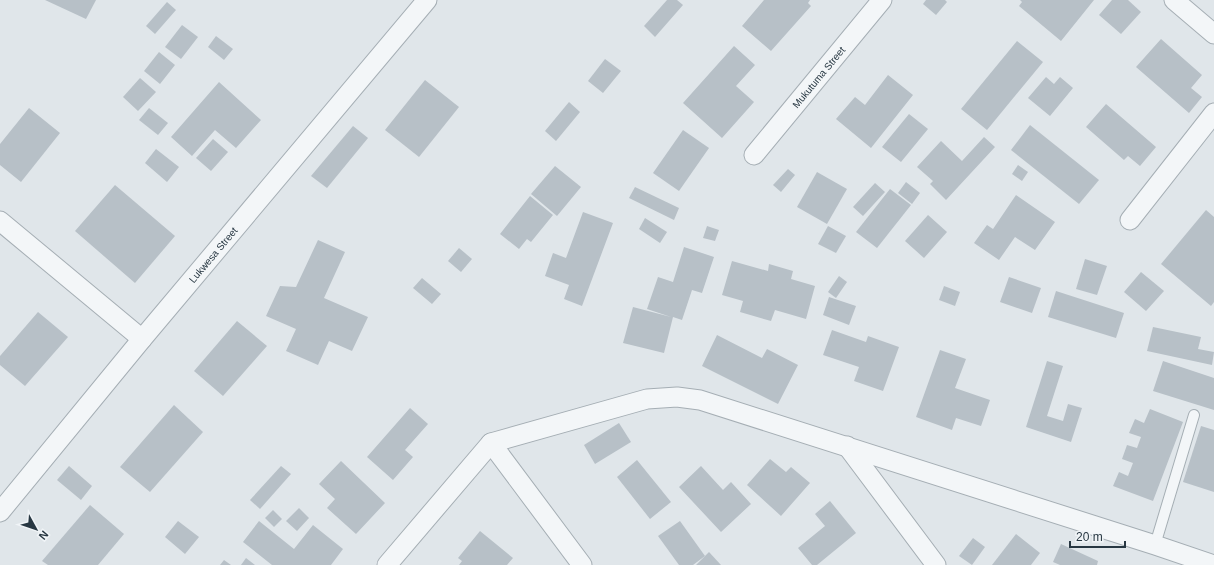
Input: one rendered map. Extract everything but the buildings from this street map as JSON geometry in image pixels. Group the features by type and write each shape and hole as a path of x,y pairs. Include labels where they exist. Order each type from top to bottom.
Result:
{"street":[{"name":"Lukwesa Street","path":"0,512 142,339 427,0"},
{"name":"Mukutuma Street","path":"754,155 882,0"},
{"path":"1174,0 1214,34"},
{"path":"1130,220 1214,113"},
{"path":"0,221 142,339"},
{"path":"387,565 491,443 647,399 677,398 700,400 1214,565"},
{"path":"491,443 582,565"},
{"path":"847,446 936,565"}],"lane":[{"path":"1155,545 1194,415"}]}
